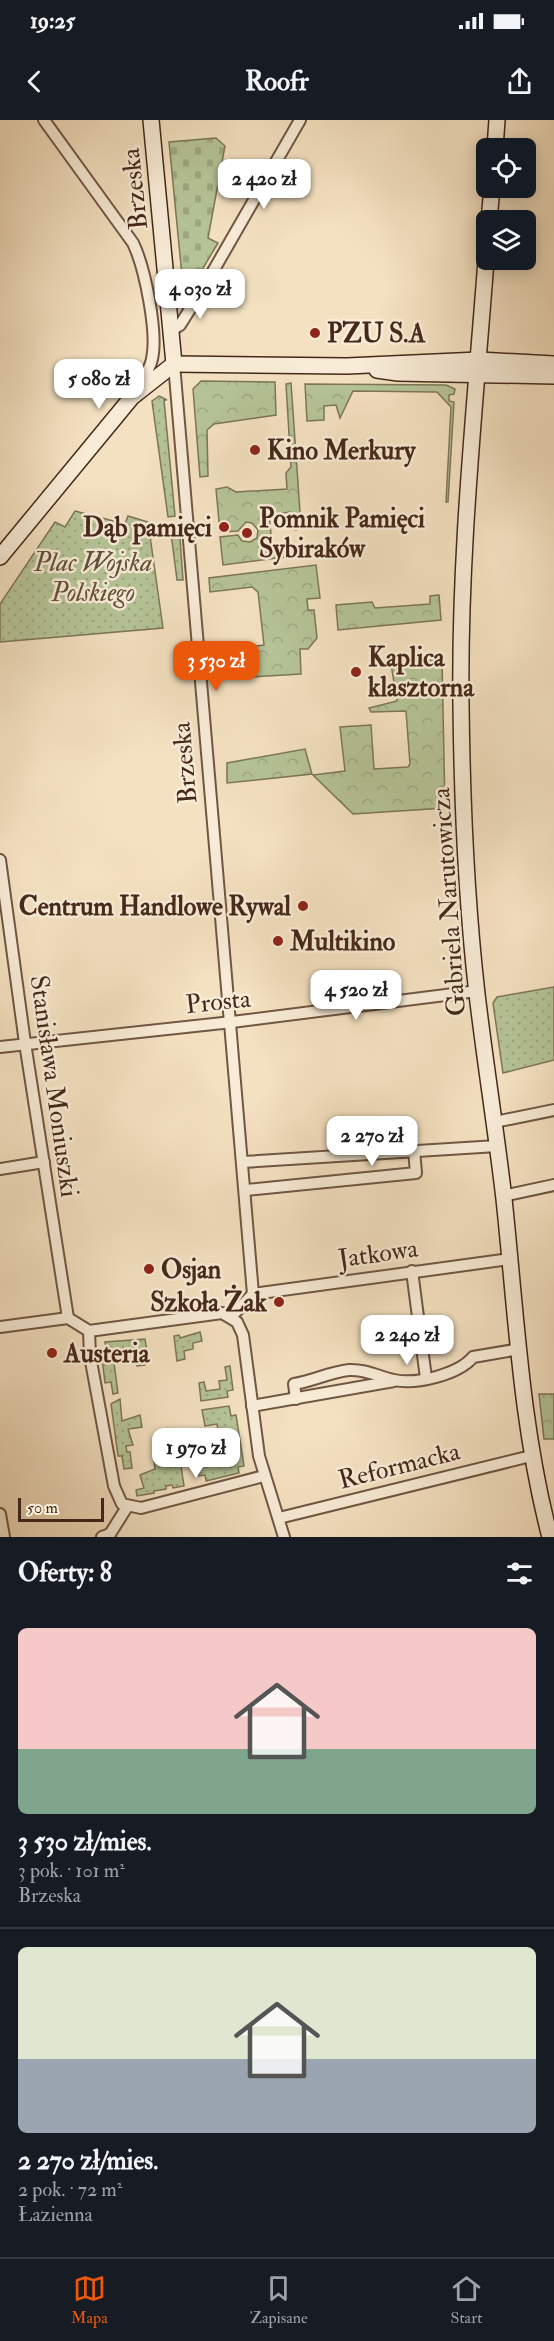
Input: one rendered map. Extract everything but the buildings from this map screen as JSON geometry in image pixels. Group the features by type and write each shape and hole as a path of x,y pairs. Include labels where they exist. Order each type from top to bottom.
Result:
{"street":[{"path":"0,557 132,397 152,362 153,347 146,284 133,243 44,120"},
{"name":"Brzeska","path":"151,120 169,291 253,1294"},
{"path":"172,330 180,325 204,287 300,120"},
{"path":"496,138 497,120"},
{"name":"Gabriela Narutowicza","path":"485,270 465,521 460,706 469,892 477,991 495,1122 531,1456 550,1537"},
{"path":"169,291 177,294 196,292 204,287"},
{"path":"132,397 174,364 478,367 554,364"},
{"path":"478,367 554,376"},
{"name":"Stanisława Moniuszki","path":"0,860 25,1043 68,1318"},
{"name":"Prosta","path":"0,1047 232,1022 477,991"},
{"path":"495,1122 554,1110"},
{"path":"243,1162 497,1146"},
{"path":"246,1190 416,1173 414,1150"},
{"path":"0,1169 44,1162"},
{"path":"503,1196 554,1185"},
{"name":"Jatkowa","path":"253,1294 510,1259"},
{"path":"412,1271 426,1378"},
{"path":"231,1317 253,1294"},
{"path":"0,1327 68,1318 88,1331 217,1314 231,1317 243,1335 264,1476 272,1494 284,1537"},
{"path":"88,1331 90,1356 117,1498 128,1507 141,1508 264,1476"},
{"path":"252,1406 395,1380 426,1378 466,1365 473,1357 520,1349"},
{"path":"296,1399 294,1384 315,1381 349,1370 362,1370 395,1380"},
{"path":"315,1381 317,1395"},
{"name":"Reformacka","path":"279,1518 531,1456"},
{"path":"110,1533 128,1507"},
{"path":"0,1514 4,1537"}],"green space":[{"path":"216,138 225,146 208,238 218,243 196,280 190,282 182,276 169,142"},
{"path":"201,381 275,382 276,415 214,424 207,430 208,476 200,477 193,389"},
{"path":"291,383 301,526 296,530 292,528 290,512 269,515 273,553 307,549 307,554 223,565 220,537 238,535 242,541 250,542 257,538 258,530 252,523 246,522 238,531 220,532 216,489 227,487 236,492 287,489 286,473 291,467 286,384"},
{"path":"305,384 446,385 455,389 454,394 449,395 449,401 454,402 448,502 446,502 451,407 437,392 353,391 340,418 336,405 324,406 324,420 307,421"},
{"path":"159,396 167,400 164,400 175,516 168,517 152,401"},
{"name":"Plac Wojska Polskiego","path":"75,511 125,524 128,516 148,522 163,628 0,642 0,604 55,522 65,527"},
{"path":"170,525 179,525 183,580 177,580"},
{"path":"316,565 320,598 307,599 308,610 314,610 317,638 308,649 300,649 301,674 251,677 249,647 264,645 258,592 252,587 210,592 209,578"},
{"path":"439,595 441,620 338,630 336,605 372,602 375,608 430,604 430,596"},
{"path":"442,659 445,808 353,814 313,775 345,771 340,727 371,725 374,769 408,767 410,764 406,711 371,712 369,708 397,701 391,664"},
{"path":"305,749 312,774 227,783 227,763"},
{"path":"554,987 554,1060 503,1073 493,1003 497,997"},
{"path":"200,1332 202,1341 193,1343 193,1349 184,1351 185,1359 177,1361 174,1336 179,1335 180,1338"},
{"path":"145,1339 148,1358 145,1359 145,1365 137,1366 134,1347 107,1354 108,1364 114,1363 118,1393 113,1394 111,1382 105,1383 101,1349 106,1348 105,1342"},
{"path":"230,1366 233,1390 227,1391 228,1397 201,1401 199,1383 204,1382 206,1391 220,1389 219,1381 227,1380 225,1367"},
{"path":"539,1394 554,1394 554,1439 544,1439"},
{"path":"120,1399 122,1421 140,1415 142,1427 128,1429 133,1445 126,1446 127,1452 130,1452 132,1468 124,1469 122,1456 118,1456 111,1404"},
{"path":"229,1406 231,1416 236,1415 244,1466 238,1467 239,1473 206,1481 205,1475 199,1476 197,1464 226,1462 222,1436 219,1436 217,1424 205,1426 202,1410"},
{"path":"174,1457 175,1467 181,1466 184,1486 173,1488 172,1485 166,1486 166,1489 137,1496 136,1490 144,1488 140,1475 155,1469 154,1460 162,1459 163,1462"}],"place":[{"name":"PZU S.A","path":"315,333"},
{"name":"Kino Merkury","path":"255,450"},
{"name":"Dąb pamięci","path":"224,527"},
{"name":"Pomnik Pamięci Sybiraków","path":"247,533"},
{"name":"Kaplica klasztorna","path":"356,672"},
{"name":"Centrum Handlowe Rywal","path":"303,906"},
{"name":"Multikino","path":"278,941"},
{"name":"Osjan","path":"149,1269"},
{"name":"Szkoła Żak","path":"279,1302"},
{"name":"Austeria","path":"52,1353"}]}
